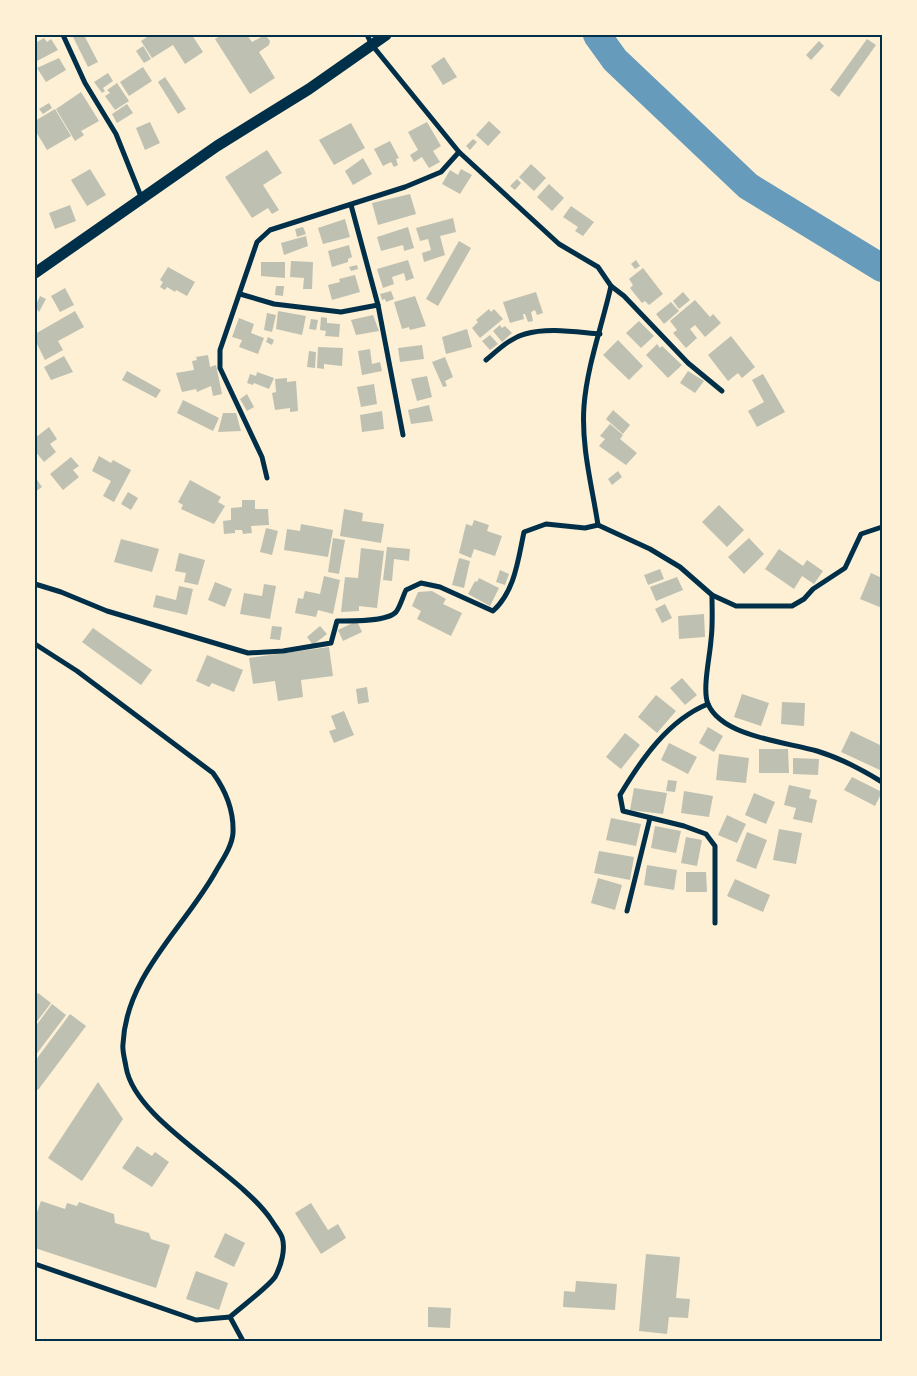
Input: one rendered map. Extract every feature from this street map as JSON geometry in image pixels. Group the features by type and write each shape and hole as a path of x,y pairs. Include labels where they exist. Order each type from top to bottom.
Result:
{"highway":[{"path":"35,273 217,146 310,89 370,40 386,35"}],"street":[{"path":"63,35 85,83 116,134 142,200"},
{"path":"370,40 459,152 559,244 598,267 611,286 624,296 688,364 722,391"},
{"path":"267,478 262,457 220,368 222,341 257,242 270,230 405,187 440,172 459,152"},
{"path":"351,205 378,305 403,435"},
{"path":"598,525 586,450 584,408 588,376 611,286"},
{"path":"240,294 274,304 341,312 378,305"},
{"path":"486,360 506,343 525,334 558,330 600,334"},
{"path":"35,584 61,592 107,611 248,654 283,651 331,643 337,621 357,621 390,616 396,612 406,590 421,584 440,587 492,611 504,601 513,580 524,532 546,524 585,528 598,525 650,549 672,562 712,595 736,606 792,606 845,568 861,534 882,527"},
{"path":"712,595 712,640 707,673 708,704 721,722 752,735 817,751 851,764 882,782"},
{"path":"35,644 85,677 213,773 224,789 231,806 233,834 227,852 205,891 158,953 128,1011 123,1044 127,1071 139,1095 170,1129 261,1205 282,1237 283,1258 274,1278 230,1317 196,1320 35,1264"},
{"path":"708,704 671,729 652,749 620,795 623,811 684,826 706,834 716,846 715,923"},
{"path":"627,911 650,818"},
{"path":"230,1317 243,1341"}],"building":[{"path":"72,35 84,35 98,62 88,67"},
{"path":"150,35 192,35 203,52 185,64 173,45 152,58 141,41"},
{"path":"222,35 247,35 252,42 263,36 267,37 270,41 269,45 259,52 275,78 250,94 215,39"},
{"path":"44,38 47,42 51,39 58,50 35,62 35,43"},
{"path":"867,39 876,45 839,97 830,90"},
{"path":"819,41 824,46 811,60 806,55"},
{"path":"143,46 151,59 144,63 136,51"},
{"path":"444,57 457,77 443,85 431,66"},
{"path":"59,58 66,70 46,82 37,68"},
{"path":"143,67 152,81 129,96 120,82"},
{"path":"108,73 113,81 103,88 105,91 102,93 94,82"},
{"path":"165,77 186,109 178,114 158,82"},
{"path":"117,83 129,101 115,110 105,96 110,93 107,90"},
{"path":"81,92 99,121 81,131 84,135 75,141 56,109"},
{"path":"49,103 52,108 43,114 39,109"},
{"path":"127,104 133,113 117,123 112,114"},
{"path":"55,109 71,136 47,150 35,130 35,121"},
{"path":"489,121 501,132 488,146 476,135"},
{"path":"150,122 160,143 145,150 136,128"},
{"path":"427,122 441,146 433,151 440,162 429,168 422,157 414,162 410,155 418,150 408,132"},
{"path":"351,123 365,148 334,165 319,140"},
{"path":"473,139 477,142 470,150 466,146"},
{"path":"390,141 399,158 396,159 398,165 394,167 391,162 383,166 374,149"},
{"path":"267,150 282,173 263,185 279,210 272,214 268,208 252,218 225,177"},
{"path":"363,158 372,174 353,185 345,171"},
{"path":"531,164 546,178 534,191 519,177"},
{"path":"90,169 106,195 87,206 71,180"},
{"path":"461,169 472,175 460,194 442,184 450,170 458,175"},
{"path":"517,179 521,183 515,190 510,186"},
{"path":"549,184 564,198 552,211 537,197"},
{"path":"410,194 416,214 378,225 372,203"},
{"path":"70,205 76,221 55,229 49,213"},
{"path":"571,206 594,222 583,236 575,231 578,227 563,217"},
{"path":"453,218 456,232 440,236 445,255 424,262 422,253 431,250 428,239 420,241 416,228"},
{"path":"345,219 350,237 323,244 318,228"},
{"path":"303,227 306,234 297,237 295,229"},
{"path":"408,227 414,248 404,251 403,245 381,251 377,237"},
{"path":"306,236 308,246 284,255 281,243"},
{"path":"459,241 471,248 438,306 426,299"},
{"path":"349,245 352,257 348,259 348,262 332,267 328,251"},
{"path":"408,260 414,278 406,281 404,273 392,277 394,284 383,288 377,269"},
{"path":"636,260 640,266 635,269 631,264"},
{"path":"291,261 313,262 312,289 303,289 304,278 290,277"},
{"path":"261,262 285,262 285,278 261,276"},
{"path":"357,265 358,269 351,271 349,267"},
{"path":"168,267 195,282 187,296 167,287 165,290 160,287 163,282 160,280"},
{"path":"643,268 663,294 649,305 645,301 642,303 630,288 633,285 629,279"},
{"path":"355,275 360,292 332,300 328,285 340,282 339,279"},
{"path":"276,286 284,286 283,296 275,295"},
{"path":"65,288 74,305 60,312 51,296"},
{"path":"391,291 394,299 386,302 385,299 382,300 380,294"},
{"path":"536,292 543,313 537,315 535,310 531,312 533,321 528,322 525,314 523,314 524,319 510,323 503,302"},
{"path":"683,292 690,300 679,309 673,301"},
{"path":"40,296 46,299 39,312 35,307"},
{"path":"415,296 426,326 410,330 409,327 402,329 394,302"},
{"path":"695,300 710,317 713,314 721,323 705,337 695,325 690,329 697,338 686,348 673,333 677,330 670,321"},
{"path":"671,302 679,311 664,324 656,314"},
{"path":"489,309 491,312 494,309 503,319 480,338 472,328 478,322 476,320"},
{"path":"75,311 84,327 58,341 63,350 45,360 35,340 35,334"},
{"path":"278,311 306,316 302,335 276,329"},
{"path":"267,313 276,315 272,332 264,330"},
{"path":"373,315 379,331 356,335 351,320"},
{"path":"321,317 327,318 327,323 340,324 339,337 325,336 326,331 320,330"},
{"path":"239,318 254,324 251,333 264,338 258,354 239,347 242,340 232,337"},
{"path":"311,319 318,320 316,330 309,329"},
{"path":"639,321 654,336 641,348 626,333"},
{"path":"500,325 502,328 505,326 512,333 502,342 493,331"},
{"path":"467,329 472,347 446,354 442,337"},
{"path":"490,335 498,344 490,350 482,341"},
{"path":"731,336 755,367 742,378 738,373 728,381 708,355"},
{"path":"268,337 274,340 272,345 266,342"},
{"path":"618,340 643,366 629,380 603,355"},
{"path":"657,344 660,348 662,346 682,365 668,378 646,355"},
{"path":"422,345 424,359 400,362 398,348"},
{"path":"318,347 343,348 342,366 324,364 324,369 317,368"},
{"path":"370,349 372,364 380,362 382,371 362,375 358,351"},
{"path":"309,351 316,352 315,368 307,367"},
{"path":"208,355 210,367 216,365 222,394 213,396 211,386 197,392 196,389 182,392 176,373 194,370 192,361 197,360 196,357"},
{"path":"64,356 73,372 51,380 44,367"},
{"path":"445,357 453,377 445,381 447,386 443,387 432,362"},
{"path":"127,371 161,390 156,398 122,380"},
{"path":"688,371 704,381 695,393 680,383"},
{"path":"257,372 274,378 269,389 254,383 253,385 247,383 250,374 256,376"},
{"path":"763,374 785,412 757,427 748,411 764,402 752,380"},
{"path":"427,376 432,397 417,401 411,379"},
{"path":"287,378 287,382 296,381 298,411 290,412 290,408 275,410 272,393 276,392 275,379"},
{"path":"374,384 377,404 361,407 357,387"},
{"path":"247,394 254,407 247,411 240,399"},
{"path":"183,400 219,418 213,431 177,413"},
{"path":"429,405 433,421 411,424 408,410"},
{"path":"613,410 630,425 623,434 606,419"},
{"path":"382,411 384,429 362,432 360,415"},
{"path":"223,413 236,413 241,431 218,432"},
{"path":"610,424 623,435 620,439 637,453 626,465 599,446 605,439 600,436"},
{"path":"49,427 57,439 50,444 56,452 44,462 35,451 35,438"},
{"path":"99,456 111,463 113,460 131,470 114,502 103,496 111,481 92,471"},
{"path":"71,457 79,466 73,470 79,477 63,490 50,474"},
{"path":"618,471 622,477 612,485 608,479"},
{"path":"35,477 42,487 35,492"},
{"path":"190,480 221,497 218,502 225,506 214,524 181,509 183,505 178,502"},
{"path":"128,492 138,498 131,510 121,504"},
{"path":"242,500 255,500 255,509 268,509 269,525 251,526 252,533 243,534 242,530 235,530 235,533 224,534 223,521 231,520 231,508 242,507"},
{"path":"719,505 744,530 727,547 702,522"},
{"path":"344,509 363,513 362,521 384,524 381,543 340,536"},
{"path":"474,520 489,525 487,531 502,536 495,556 474,549 471,558 459,553 466,524 472,526"},
{"path":"301,524 333,530 328,557 284,550 287,529 300,531"},
{"path":"266,528 278,531 272,555 260,552"},
{"path":"333,538 345,540 339,574 328,572"},
{"path":"749,538 764,554 744,574 728,557"},
{"path":"121,539 159,549 152,572 114,562"},
{"path":"387,547 410,549 409,561 394,559 392,581 383,580"},
{"path":"361,548 384,551 377,608 359,606 359,611 341,612 345,577 358,578"},
{"path":"779,549 803,566 807,560 823,571 814,584 802,576 794,589 765,569"},
{"path":"179,553 205,560 198,585 184,582 186,573 175,571"},
{"path":"459,558 470,561 464,588 452,585"},
{"path":"660,569 664,579 648,585 644,575"},
{"path":"500,570 509,574 505,585 496,582"},
{"path":"871,573 882,578 882,608 860,599"},
{"path":"324,576 340,580 333,614 318,610 316,617 295,613 298,598 303,599 305,591 320,594"},
{"path":"677,577 683,590 656,601 650,587"},
{"path":"479,578 499,588 490,606 468,594 475,581 477,582"},
{"path":"215,582 232,589 225,607 208,600"},
{"path":"264,584 276,586 270,619 240,614 244,593 262,596"},
{"path":"179,586 193,589 187,615 153,607 156,595 176,600"},
{"path":"432,591 446,599 443,604 462,613 451,636 417,619 421,611 412,606 418,592"},
{"path":"665,604 672,618 662,623 655,609"},
{"path":"704,614 705,637 679,639 678,616"},
{"path":"357,621 362,632 343,641 338,630"},
{"path":"272,626 282,627 280,640 270,639"},
{"path":"320,626 327,634 313,645 307,637"},
{"path":"93,628 152,670 141,685 82,642"},
{"path":"329,647 333,676 301,680 303,697 278,701 275,681 253,684 249,658"},
{"path":"207,655 243,670 234,692 212,683 209,687 196,681"},
{"path":"682,678 697,695 685,705 670,688"},
{"path":"367,687 369,702 358,704 356,689"},
{"path":"742,694 769,703 761,726 734,717"},
{"path":"656,695 676,711 657,733 638,717"},
{"path":"782,702 805,703 804,726 781,724"},
{"path":"344,711 354,735 334,743 329,731 336,729 331,716"},
{"path":"708,727 723,736 714,752 699,743"},
{"path":"851,731 882,746 882,771 841,752"},
{"path":"625,733 640,745 621,769 606,757"},
{"path":"669,743 697,757 688,774 661,760"},
{"path":"759,749 788,749 789,773 759,773"},
{"path":"719,754 749,758 746,783 716,780"},
{"path":"793,758 819,759 818,775 793,774"},
{"path":"852,777 882,792 875,806 844,790"},
{"path":"668,780 677,781 675,792 666,791"},
{"path":"789,785 811,790 809,798 817,800 812,823 793,819 796,808 784,805"},
{"path":"634,788 667,793 663,814 630,810"},
{"path":"684,791 713,796 709,817 681,813"},
{"path":"754,793 775,802 766,824 745,815"},
{"path":"727,815 746,824 737,843 718,835"},
{"path":"611,818 641,824 636,846 606,840"},
{"path":"655,826 681,831 676,853 651,848"},
{"path":"779,829 802,833 796,864 773,860"},
{"path":"747,832 767,840 756,869 736,861"},
{"path":"686,837 702,840 697,866 681,863"},
{"path":"599,851 634,857 630,880 594,873"},
{"path":"647,865 677,870 674,890 644,885"},
{"path":"686,872 706,872 707,892 686,892"},
{"path":"598,878 622,885 615,910 591,903"},
{"path":"735,879 770,895 763,912 727,896"},
{"path":"38,993 51,1003 35,1024 35,997"},
{"path":"52,1004 66,1015 35,1056 35,1027"},
{"path":"70,1014 86,1026 38,1090 35,1088 35,1061"},
{"path":"98,1082 123,1119 82,1181 48,1158"},
{"path":"137,1146 152,1156 155,1152 169,1162 152,1187 122,1168"},
{"path":"41,1201 65,1209 67,1203 77,1206 79,1202 114,1214 115,1223 149,1233 151,1239 170,1245 156,1288 35,1248 35,1218"},
{"path":"311,1203 328,1230 338,1224 346,1238 321,1254 295,1213"},
{"path":"225,1233 245,1243 234,1267 214,1257"},
{"path":"646,1254 680,1257 676,1298 690,1299 688,1318 669,1317 667,1334 639,1331"},
{"path":"196,1271 228,1283 219,1310 186,1299"},
{"path":"576,1281 617,1284 615,1310 563,1307 564,1291 575,1292"},
{"path":"428,1307 451,1308 450,1328 428,1327"}],"waterway":[{"path":"597,35 615,60 748,186 882,268"}]}
